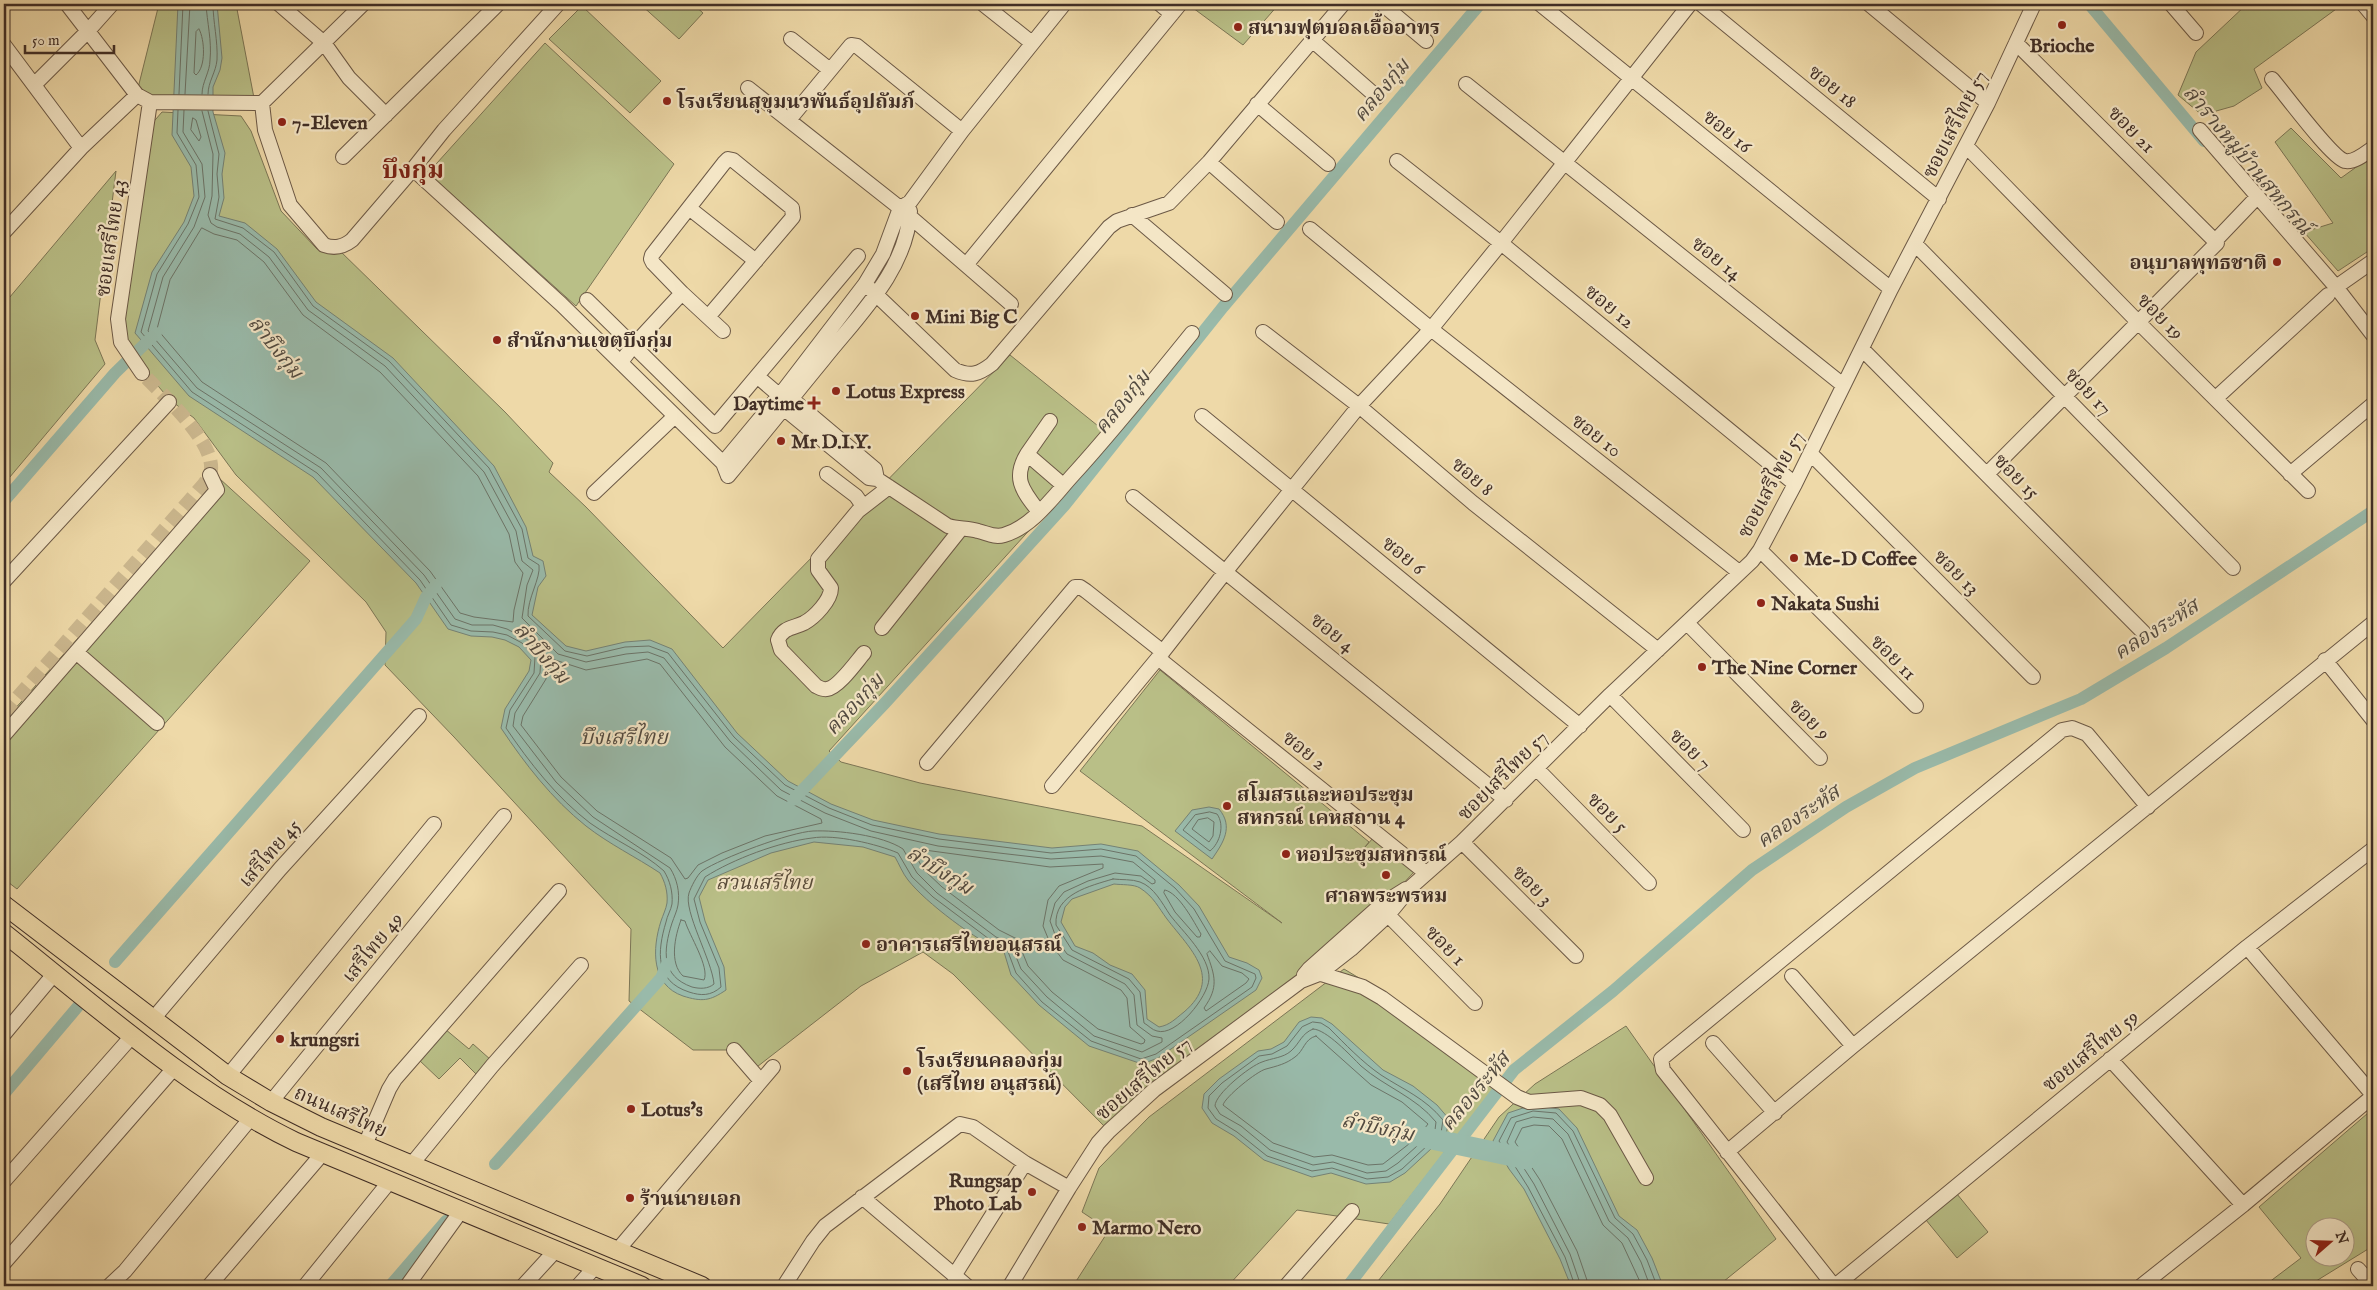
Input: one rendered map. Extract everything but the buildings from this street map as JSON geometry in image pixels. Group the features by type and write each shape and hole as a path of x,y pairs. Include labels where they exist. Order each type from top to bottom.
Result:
{"main road":[{"name":"ถนนเสรีไทย","path":"4,905 228,1076 271,1102 364,1145 616,1252 702,1286"},
{"path":"4,934 175,1067 250,1119 323,1153 642,1286"}],"street":[{"path":"67,4 137,95 150,102 262,103 363,4"},
{"path":"34,85 112,4"},
{"path":"279,4 324,43 349,78 386,115"},
{"path":"343,157 498,4"},
{"path":"262,103 266,130 290,205 324,244 330,247 344,246 352,240 444,130 558,4"},
{"path":"983,4 1032,43"},
{"path":"816,358 884,254 906,209 962,131 1064,4"},
{"path":"966,265 1176,9 1160,4"},
{"path":"865,284 955,370 966,375 980,373 992,364 1109,227 1117,221 1169,202 1209,162 1343,4"},
{"path":"1382,4 1426,41"},
{"name":"ซอย 16","path":"1540,4 1891,289"},
{"path":"1052,786 1161,655 1226,570 1359,406 1431,329 1690,4"},
{"name":"ซอย 18","path":"1702,4 1938,199"},
{"path":"1869,4 1988,103"},
{"name":"ซอยเสรีไทย 57","path":"1314,971 1345,955 1388,914 1426,872 1462,842 1506,800 1610,695 1687,623 1760,550 1795,484 1891,289 1988,103 2034,4"},
{"path":"2171,4 2196,33"},
{"path":"2363,4 2373,16"},
{"path":"791,39 830,70"},
{"path":"1312,40 1377,96"},
{"name":"ซอย 21","path":"2016,43 2216,242"},
{"path":"4,45 81,148"},
{"path":"788,120 851,45 857,46 962,131"},
{"path":"2272,79 2316,134 2339,158 2347,162 2356,159 2373,148"},
{"name":"ซอย 14","path":"1466,84 1843,385"},
{"path":"748,88 906,209 1011,304"},
{"path":"4,232 81,148 137,95"},
{"name":"ซอยเสรีไทย 43","path":"142,373 121,342 118,319 150,102"},
{"path":"1257,104 1328,164"},
{"path":"2200,130 2254,200 2332,291 2373,335"},
{"name":"ซอย 19","path":"1966,146 2138,322 2308,491"},
{"path":"708,317 793,217 794,212 792,208 737,162 728,160 724,162 651,259 682,293 723,331"},
{"name":"ซอย 12","path":"1397,161 1501,243 1795,484"},
{"path":"1209,162 1277,222"},
{"path":"413,169 621,362 726,469 816,358 876,295 895,262 906,209"},
{"path":"1987,474 2216,242 2254,200"},
{"path":"689,208 756,261"},
{"path":"1132,215 1225,294"},
{"name":"ซอย 10","path":"1310,229 1431,329 1739,572"},
{"name":"ซอย 17","path":"1915,244 2233,568"},
{"path":"587,300 712,426 718,425 858,256"},
{"path":"2216,398 2332,291 2373,261"},
{"path":"621,362 633,346 682,293"},
{"name":"ซอย 8","path":"1262,332 1359,406 1472,503 1658,650"},
{"path":"758,377 834,443 868,478 877,480 890,487 948,526 960,530 976,530 993,536 1003,536 1039,512 1116,427 1192,333"},
{"name":"ซอย 15","path":"1862,349 2144,633"},
{"path":"4,581 169,402"},
{"path":"2290,474 2373,404"},
{"path":"594,493 676,416"},
{"name":"ซอย 6","path":"1202,416 1580,726"},
{"path":"1039,512 1026,495 1018,475 1020,465 1050,421"},
{"name":"ซอย 13","path":"1810,453 2033,677"},
{"path":"1027,454 1063,485"},
{"path":"827,474 856,496 863,506"},
{"path":"4,736 217,490 210,475"},
{"path":"864,653 836,686 829,690 816,686 781,650 778,640 786,630 810,619 829,599 831,588 818,570 818,559 863,506 890,487"},
{"name":"ซอย 4","path":"1133,497 1226,570 1506,800"},
{"path":"882,628 960,530"},
{"name":"ซอย 11","path":"1760,550 1916,706"},
{"name":"ซอย 2","path":"928,763 1075,588 1080,587 1426,872"},
{"name":"ซอย 9","path":"1687,623 1820,758"},
{"path":"1727,1152 1853,1046 2148,807 2325,660 2373,623"},
{"path":"76,652 157,723"},
{"path":"2325,660 2373,720"},
{"name":"ซอย 7","path":"1610,695 1743,830"},
{"name":"เสรีไทย 45","path":"153,1019 280,869 419,716"},
{"path":"1834,1286 1663,1070 1661,1059 2062,730 2072,728 2087,734 2148,807"},
{"name":"ซอย 5","path":"1537,769 1649,883"},
{"name":"เสรีไทย 49","path":"271,1102 504,816"},
{"path":"228,1076 434,824"},
{"name":"ซอย 3","path":"1462,842 1576,956"},
{"name":"ซอยเสรีไทย 59","path":"1834,1286 2247,947 2373,849"},
{"name":"ซอยเสรีไทย 57","path":"1010,1286 1098,1143 1122,1117 1154,1090 1314,971 1382,904 1411,887"},
{"path":"364,1145 389,1088 395,1080 559,891"},
{"name":"ซอย 1","path":"1388,914 1475,1003"},
{"path":"2141,1286 2372,1099 2247,947"},
{"path":"411,1165 492,1066 581,965"},
{"path":"1314,971 1363,987 1382,998 1493,1081 1518,1097 1529,1102 1581,1098 1600,1105 1610,1115 1646,1178"},
{"path":"4,1034 55,974"},
{"path":"1792,976 1853,1046"},
{"path":"4,1181 133,1035"},
{"path":"1713,1043 1775,1113"},
{"path":"734,1050 760,1080"},
{"path":"2110,1059 2243,1205"},
{"path":"4,1263 175,1067"},
{"path":"616,1252 760,1080 773,1067"},
{"path":"110,1286 125,1271 250,1119"},
{"path":"784,1286 825,1226 862,1196 960,1124 973,1127 1025,1162 1069,1188"},
{"path":"209,1286 323,1153"},
{"path":"954,1276 1025,1162"},
{"path":"305,1286 390,1181"},
{"path":"862,1196 967,1286"},
{"path":"407,1286 461,1211"},
{"path":"1286,1286 1352,1211"},
{"path":"523,1286 556,1250"},
{"path":"578,1286 595,1266"},
{"path":"2358,1269 2373,1286"}],"green space":[{"path":"159,4 236,4 254,98 151,97 138,88"},
{"path":"640,4 693,4 703,13 679,39"},
{"name":"สนามฟุตบอลเอื้ออาทร","path":"1197,4 1279,4 1243,45 1193,8"},
{"path":"2247,4 2343,4 2254,69 2262,88 2234,106 2202,115 2178,95 2196,52"},
{"path":"582,6 661,81 630,113 549,39"},
{"path":"545,43 674,164 576,306 428,173"},
{"name":"สวนเสรีไทย","path":"162,112 241,116 251,131 281,211 317,249 328,251 337,248 505,412 553,463 549,472 586,507 723,648 1010,355 1113,438 829,751 841,762 920,783 1142,826 1282,923 1080,771 1160,670 1369,842 1359,854 1373,838 1414,872 1361,928 1110,1132 953,974 923,952 861,986 753,1070 734,1050 693,1050 629,1001 631,929 385,665 386,632 366,602 236,475 194,418 170,400 153,380 120,331 149,127"},
{"path":"2291,128 2341,178 2373,155 2373,248 2338,271 2304,232 2333,223 2275,142"},
{"path":"116,171 95,340 105,364 4,484 4,304"},
{"path":"220,479 310,561 17,889 4,879 4,721"},
{"path":"1344,969 1374,987 1502,1078 1389,1224 1297,1210 1228,1286 1073,1286 1109,1230 1082,1212 1099,1168 1149,1117"},
{"path":"1626,1026 1776,1239 1718,1286 1374,1286 1440,1204 1499,1117 1535,1084"},
{"path":"445,1029 469,1049 473,1044 491,1060 477,1075 460,1058 439,1079 419,1060"},
{"path":"2368,1113 2373,1119 2373,1246 2354,1258 2354,1218 2304,1218 2304,1268 2337,1268 2308,1286 2264,1286 2301,1258 2259,1207"},
{"path":"1957,1194 1988,1232 1957,1258 1926,1220"}],"water":[{"name":"บึงเสรีไทย","path":"178,4 217,4 222,58 220,70 213,87 213,112 225,153 222,174 224,198 219,216 245,223 277,249 316,302 393,358 494,466 526,527 533,556 543,561 546,576 538,587 532,615 566,646 586,651 625,642 650,640 672,649 737,733 788,781 831,804 873,820 939,834 1052,848 1101,844 1138,851 1179,885 1199,906 1229,957 1247,963 1259,970 1262,978 1256,990 1158,1058 1142,1064 1089,1046 1039,1005 1011,975 1004,952 980,940 939,910 906,878 895,857 863,847 814,842 771,853 708,880 699,897 705,921 724,967 726,990 701,1000 683,996 672,991 665,984 657,965 656,943 667,905 666,887 660,873 604,839 574,816 540,780 501,728 505,709 529,671 531,660 519,647 505,640 471,636 448,629 416,583 313,477 189,396 135,333 152,272 184,222 194,196 191,167 172,135","holes":["1114,884 1131,885 1145,891 1185,941 1199,964 1202,976 1201,987 1196,999 1184,1012 1163,1026 1159,1027 1147,1019 1145,990 1132,974 1110,965 1093,953 1075,946 1061,922 1065,907 1072,899"]},
{"path":"1209,807 1219,809 1226,822 1223,841 1212,859 1175,831 1192,810"},
{"path":"1311,1017 1322,1018 1332,1024 1383,1070 1413,1086 1437,1105 1449,1119 1446,1135 1405,1173 1390,1182 1366,1184 1331,1173 1312,1177 1264,1160 1234,1136 1212,1123 1202,1108 1204,1094 1219,1079 1258,1051 1271,1049 1284,1042 1299,1022"},
{"path":"1532,1105 1559,1109 1577,1128 1619,1216 1637,1230 1652,1258 1663,1286 1571,1286 1560,1259 1524,1189 1509,1169 1493,1141 1508,1113"}],"waterway":[{"name":"คลองกุ่ม","path":"793,800 885,703 1064,506 1223,307 1480,4"},
{"name":"ลำรางหมู่บ้านสหกรณ์","path":"2089,4 2204,141"},
{"path":"4,501 115,373 156,333"},
{"name":"คลองระหัส","path":"1348,1286 1514,1070 1613,991 1752,870 1846,807 1915,768 2081,699 2166,648 2373,511"},
{"path":"115,962 416,619 426,597 436,585"},
{"path":"495,1164 661,978 667,964"},
{"path":"4,1094 80,1004"},
{"name":"ลำบึงกุ่ม","path":"1413,1135 1527,1159"},
{"path":"390,1286 446,1221"}],"tunnel":[{"path":"4,713 204,484 210,474 210,458 196,432 142,373"}],"place":[{"name":"Brioche","path":"2062,25"},
{"name":"สนามฟุตบอลเอื้ออาทร","path":"1238,27"},
{"name":"โรงเรียนสุขุมนวพันธ์อุปถัมภ์","path":"667,101"},
{"name":"7-Eleven","path":"282,122"},
{"name":"อนุบาลพุทธชาติ","path":"2277,262"},
{"name":"Mini Big C","path":"915,316"},
{"name":"สำนักงานเขตบึงกุ่ม","path":"497,340"},
{"name":"Lotus Express","path":"836,391"},
{"name":"Daytime","path":"814,403"},
{"name":"Mr D.I.Y.","path":"781,441"},
{"name":"Me-D Coffee","path":"1794,558"},
{"name":"Nakata Sushi","path":"1761,603"},
{"name":"The Nine Corner","path":"1702,667"},
{"name":"สโมสรและหอประชุม สหกรณ์ เคหสถาน 4","path":"1227,806"},
{"name":"หอประชุมสหกรณ์","path":"1286,854"},
{"name":"ศาลพระพรหม","path":"1386,875"},
{"name":"อาคารเสรีไทยอนุสรณ์","path":"866,944"},
{"name":"krungsri","path":"280,1039"},
{"name":"โรงเรียนคลองกุ่ม (เสรีไทย อนุสรณ์)","path":"907,1071"},
{"name":"Lotus's","path":"631,1109"},
{"name":"Rungsap Photo Lab","path":"1032,1192"},
{"name":"ร้านนายเอก","path":"630,1198"},
{"name":"Marmo Nero","path":"1082,1227"}],"district":[{"name":"บึงกุ่ม","path":"413,169"}]}
